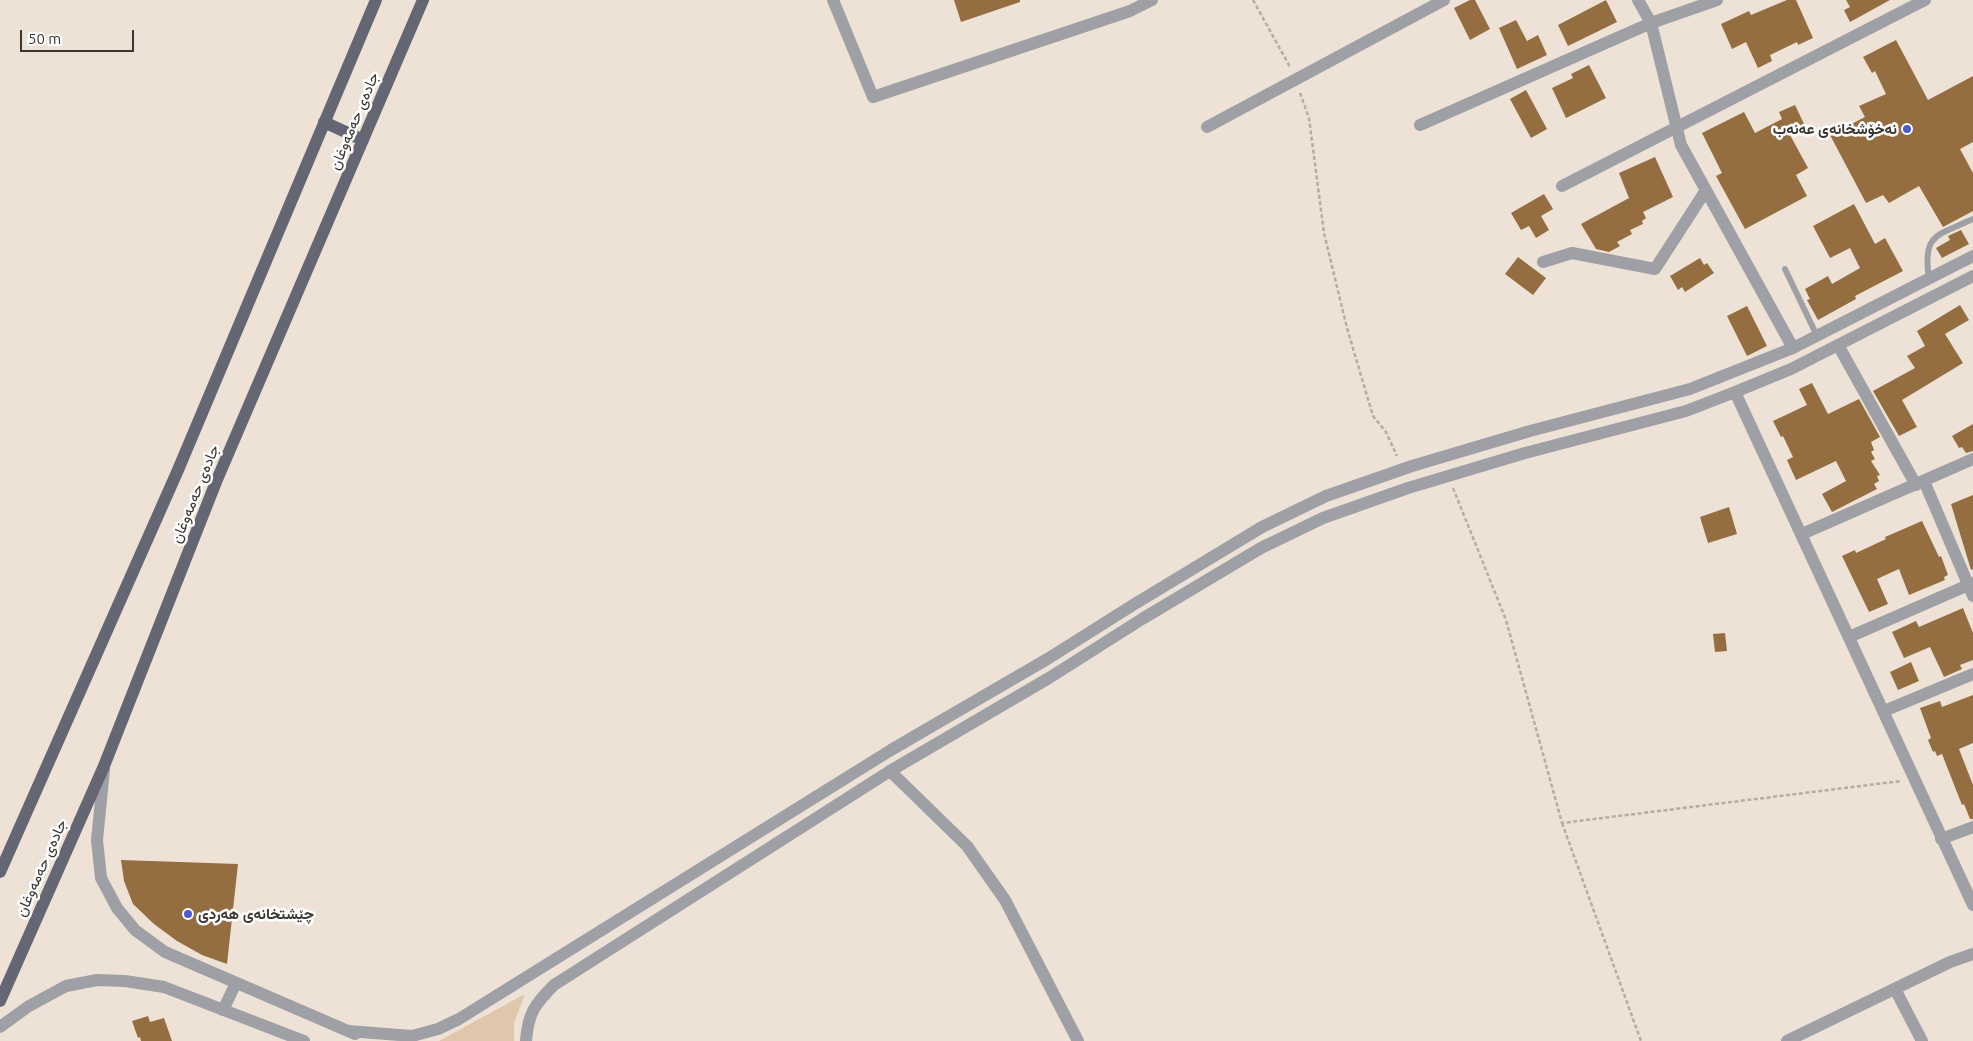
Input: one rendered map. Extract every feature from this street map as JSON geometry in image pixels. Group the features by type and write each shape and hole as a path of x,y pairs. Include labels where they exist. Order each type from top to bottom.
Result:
{"main road":[{"name":"جادەی حەمەوغان","path":"0,872 178,470 376,0"},
{"name":"جادەی حەمەوغان","path":"0,1001 104,766 216,482 423,0"},
{"path":"324,122 363,140"}],"street":[{"path":"832,0 873,97 1128,5 1152,0"},
{"path":"1207,128 1444,0"},
{"path":"1638,0 1651,23 1681,145 1793,348"},
{"path":"1420,125 1651,23 1717,0"},
{"path":"1562,186 1925,0"},
{"path":"1543,262 1572,253 1656,269 1706,190"},
{"path":"348,1031 412,1036 438,1029 460,1019 891,750 1049,658 1133,604 1262,528 1326,496 1404,469 1530,431 1690,389 1793,348 1973,256"},
{"path":"526,1041 528,1024 537,1002 554,985 890,770 1049,678 1142,619 1261,548 1323,518 1448,476 1525,453 1686,411 1791,369 1973,276"},
{"path":"1929,279 1936,295"},
{"path":"1838,345 1920,483 1971,588 1849,637"},
{"path":"1735,392 1973,905"},
{"path":"1802,534 1973,459"},
{"path":"1133,604 1142,619"},
{"path":"1884,711 1973,674"},
{"path":"104,766 97,840 100,878 117,908 135,930 165,952 374,1041"},
{"path":"890,770 966,846 1005,900 1078,1041"},
{"path":"1941,839 1973,826"},
{"path":"596,933 607,951"},
{"path":"1789,1041 1950,962 1973,954"},
{"path":"0,1027 29,1006 66,986 97,980 125,980 164,987 304,1041"},
{"path":"223,1010 236,983"},
{"path":"1895,989 1922,1041"}],"lane":[{"path":"1929,279 1926,251 1934,238 1973,219"},
{"path":"1785,269 1817,336"}],"path":[{"path":"1253,0 1290,67 1309,118 1324,233 1347,328 1373,416 1386,432 1404,469"},
{"path":"1448,476 1506,620 1562,823 1641,1041"},
{"path":"1562,823 1915,779"}],"shaded area":[{"path":"525,994 514,1023 514,1041 439,1041"}],"building":[{"path":"954,0 1020,0 1020,2 961,22"},
{"path":"1470,0 1475,0 1490,29 1470,40 1454,8"},
{"path":"1606,0 1617,22 1568,46 1558,25"},
{"path":"1787,0 1796,0 1813,38 1798,45 1797,42 1770,55 1772,61 1758,68 1746,42 1732,49 1721,24 1749,11 1751,15"},
{"path":"1846,0 1890,0 1850,22 1844,10 1850,7"},
{"path":"1516,20 1527,41 1538,35 1547,55 1517,69 1499,28"},
{"name":"نەخۆشخانەی عەنەب","path":"1896,40 1928,100 1973,76 1973,142 1960,149 1973,173 1973,211 1943,227 1919,186 1889,203 1883,195 1866,203 1830,135 1865,117 1859,106 1886,94 1875,71 1872,73 1863,57"},
{"path":"1589,65 1606,98 1566,118 1552,88 1573,78 1571,74"},
{"path":"1526,90 1547,129 1531,138 1510,99"},
{"path":"1795,105 1806,128 1790,135 1808,168 1796,175 1807,196 1745,229 1716,176 1722,173 1702,133 1744,112 1755,133 1782,119 1779,112"},
{"path":"1655,157 1673,197 1643,212 1646,218 1642,221 1643,224 1630,230 1632,234 1617,242 1620,246 1609,252 1596,249 1581,224 1629,198 1619,173"},
{"path":"1544,194 1553,209 1541,216 1549,230 1536,238 1529,226 1521,230 1511,213"},
{"path":"1854,204 1875,244 1885,238 1903,271 1855,296 1856,299 1818,320 1807,300 1810,299 1805,289 1828,276 1832,284 1860,268 1850,248 1830,258 1813,226"},
{"path":"1961,230 1969,244 1942,258 1936,248 1950,240 1948,236"},
{"path":"1518,257 1546,278 1533,295 1505,274"},
{"path":"1700,258 1704,265 1707,263 1714,273 1685,292 1682,287 1678,290 1670,276"},
{"path":"1960,305 1969,320 1945,334 1963,363 1902,400 1917,427 1899,436 1873,391 1915,368 1907,356 1925,346 1917,331"},
{"path":"1747,306 1767,346 1747,356 1727,316"},
{"path":"1812,383 1828,414 1859,399 1880,437 1871,442 1874,450 1871,452 1875,459 1871,461 1880,475 1877,476 1879,481 1874,484 1877,489 1832,512 1822,494 1846,481 1836,461 1796,480 1787,460 1793,457 1773,421 1807,405 1799,389"},
{"path":"1973,424 1973,451 1966,453 1962,447 1959,448 1952,436"},
{"path":"1973,495 1973,569 1971,570 1951,504"},
{"path":"1729,507 1737,534 1708,543 1700,517"},
{"path":"1922,521 1939,557 1941,556 1948,575 1944,577 1945,580 1909,595 1899,569 1877,579 1888,604 1869,612 1842,556 1855,550 1856,553 1886,539 1885,537"},
{"path":"1963,608 1973,633 1973,660 1960,665 1962,669 1944,677 1930,647 1904,658 1892,632 1916,621 1919,627"},
{"path":"1725,633 1727,651 1715,652 1713,634"},
{"path":"1911,662 1919,681 1898,690 1890,672"},
{"path":"1973,695 1973,743 1959,749 1973,785 1973,819 1970,819 1964,804 1962,805 1942,754 1937,756 1935,751 1933,752 1928,740 1931,738 1920,708 1940,701 1942,707"},
{"name":"چێشتخانەی هەردی","path":"121,860 238,864 227,964 202,955 177,941 154,924 133,904 124,881"},
{"path":"148,1016 150,1022 164,1018 172,1041 141,1041 140,1037 138,1038 132,1021"}],"place":[{"name":"نەخۆشخانەی عەنەب","path":"1907,129"},
{"name":"چێشتخانەی هەردی","path":"188,914"}]}
